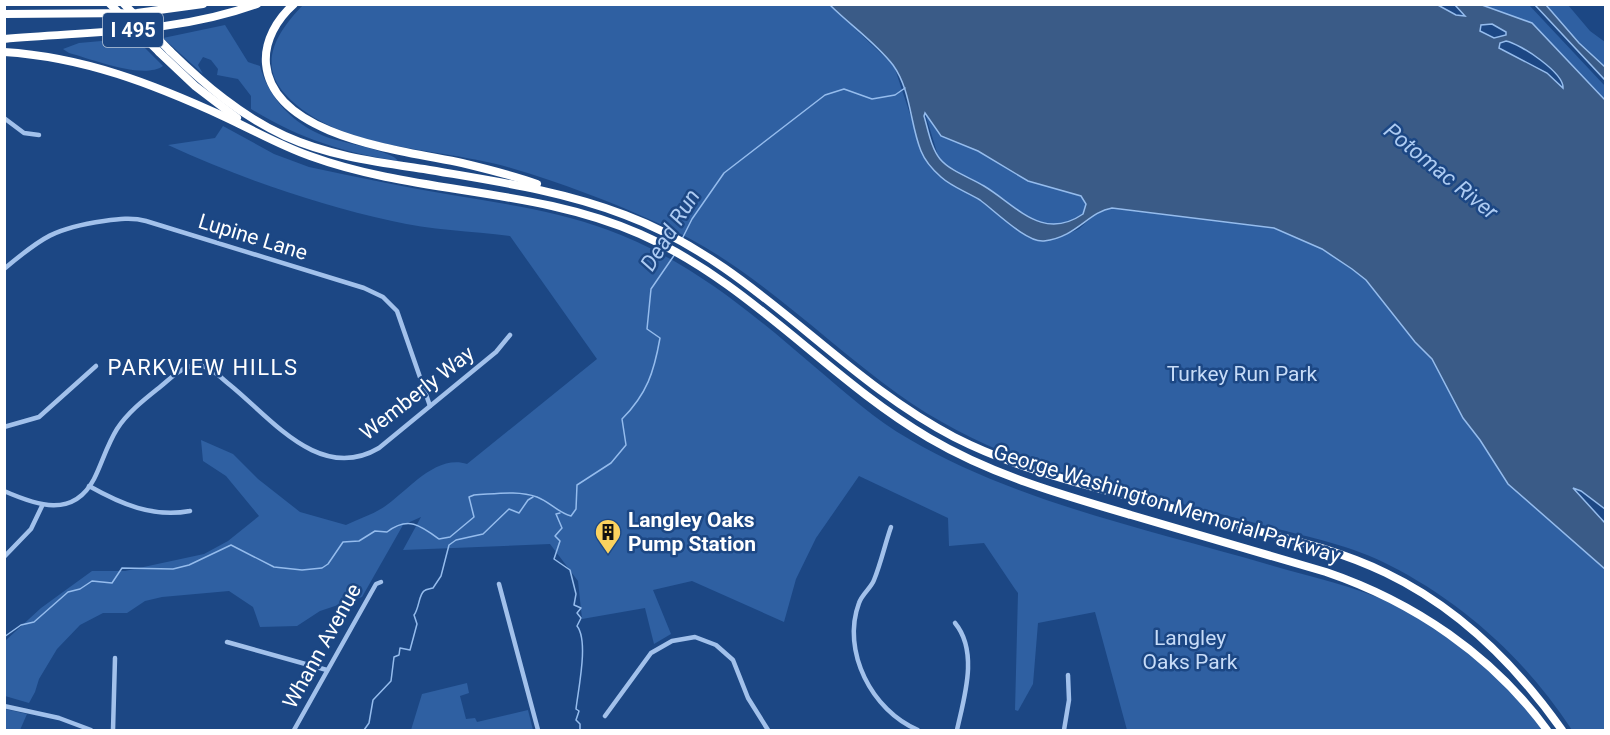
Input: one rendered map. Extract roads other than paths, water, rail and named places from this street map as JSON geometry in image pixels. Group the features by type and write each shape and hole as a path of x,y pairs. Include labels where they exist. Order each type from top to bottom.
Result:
{"highway":[{"path":"110,4 211,100 268,137"},
{"path":"124,4 170,51 232,105 272,130 300,142 354,158 568,196"},
{"name":"I 495","path":"4,14 137,13 203,4"},
{"name":"I 495","path":"5,39 159,27 222,15 257,4"},
{"path":"294,4 271,36 266,51 266,68 277,93 307,118 330,131 361,142 485,168 568,196"},
{"path":"4,52 50,56 111,70 166,90 268,137"},
{"name":"George Washington Memorial Parkway","path":"268,137 304,154 345,167 541,202 598,218 638,233 702,267 742,293 878,403 947,448 1013,478 1326,572 1389,597 1436,624 1478,656 1514,691 1547,730"},
{"name":"George Washington Memorial Parkway","path":"568,196 645,223 709,256 758,290 885,393 926,421 990,454 1049,476 1330,550 1362,562 1412,586 1459,619 1497,651 1532,690 1562,730"}],"street":[{"path":"4,118 24,133 39,135"},
{"name":"Lupine Lane","path":"4,269 35,243 56,230 73,225 130,218 364,288 383,297 397,311 430,406"},
{"name":"Wemberly Way","path":"42,506 64,504 80,496 89,486 110,440 122,422 150,395 188,366 199,365 211,369 302,446 331,459 350,459 374,450 503,346 510,335"},
{"path":"4,427 39,417 96,366"},
{"path":"89,486 137,508 175,513 190,511"},
{"path":"4,491 42,506 31,529 4,557"},
{"path":"891,527 873,583 859,602 854,627 855,645 860,667 878,698 894,716 918,730"},
{"name":"Whann Avenue","path":"294,730 376,584 381,582"},
{"path":"499,584 538,730"},
{"path":"955,623 965,639 968,655 968,672 957,730"},
{"path":"605,716 651,653 672,640 695,637 708,640 723,649 733,660 748,698 768,730"},
{"path":"227,642 327,670"},
{"path":"113,730 115,658"},
{"path":"1064,730 1070,687 1068,675"},
{"path":"4,706 64,719 91,730"}],"water":[{"name":"Potomac River","path":"1436,4 1456,15 1465,16 1455,5 1482,5 1532,23 1605,100 1605,509 1581,491 1573,488 1605,523 1605,569 1508,484 1463,418 1432,359 1415,342 1366,280 1352,269 1322,249 1274,228 1112,208 1096,214 1074,230 1055,239 1044,241 1029,237 980,200 945,181 932,168 917,141 907,96 893,65 830,5","holes":["1492,24 1506,32 1506,35 1494,38 1480,31 1481,25","1506,41 1513,43 1531,53 1557,75 1563,88 1547,73 1499,48 1500,43","925,113 941,136 978,151 1028,181 1081,196 1086,204 1083,214 1068,222 1055,224 1030,218 984,186 944,163 934,149"]},
{"path":"1535,5 1546,5 1579,43 1605,67 1605,80"}],"waterway":[{"name":"Dead Run","path":"682,239 692,219 724,173 825,95 844,89 872,99 895,95 905,88"},
{"name":"Dead Run","path":"4,637 21,625 34,622 68,592 80,589 92,581 112,583 122,568 173,569 189,565 231,545 274,567 302,570 322,568 328,564 343,542 359,541 375,531 387,532 401,524 420,526 439,539 450,537 474,517 469,497 474,495 506,493 530,495 542,499 571,516 576,509 577,485 611,463 626,445 622,419 638,401 648,382 660,338 647,329 651,289 675,254"},
{"path":"364,730 369,723 373,700 391,681 394,657 399,655 400,648 410,650 417,624 414,615 421,595 425,590 433,588 441,576 449,545 456,540 483,534 509,509 519,513 533,497"},
{"path":"560,513 556,514 562,528 555,536 560,541 554,559 570,570 576,594 574,605 581,608 577,613 581,618 577,626 582,643 582,654 576,709 579,711 576,720 580,724 580,730"}],"place":[{"name":"Langley Oaks Pump Station","path":"608,555"}],"district":[{"name":"PARKVIEW HILLS","path":"203,367"}],"park label":[{"name":"Turkey Run Park","path":"1242,374"},
{"name":"Langley Oaks Park","path":"1190,650"}]}
